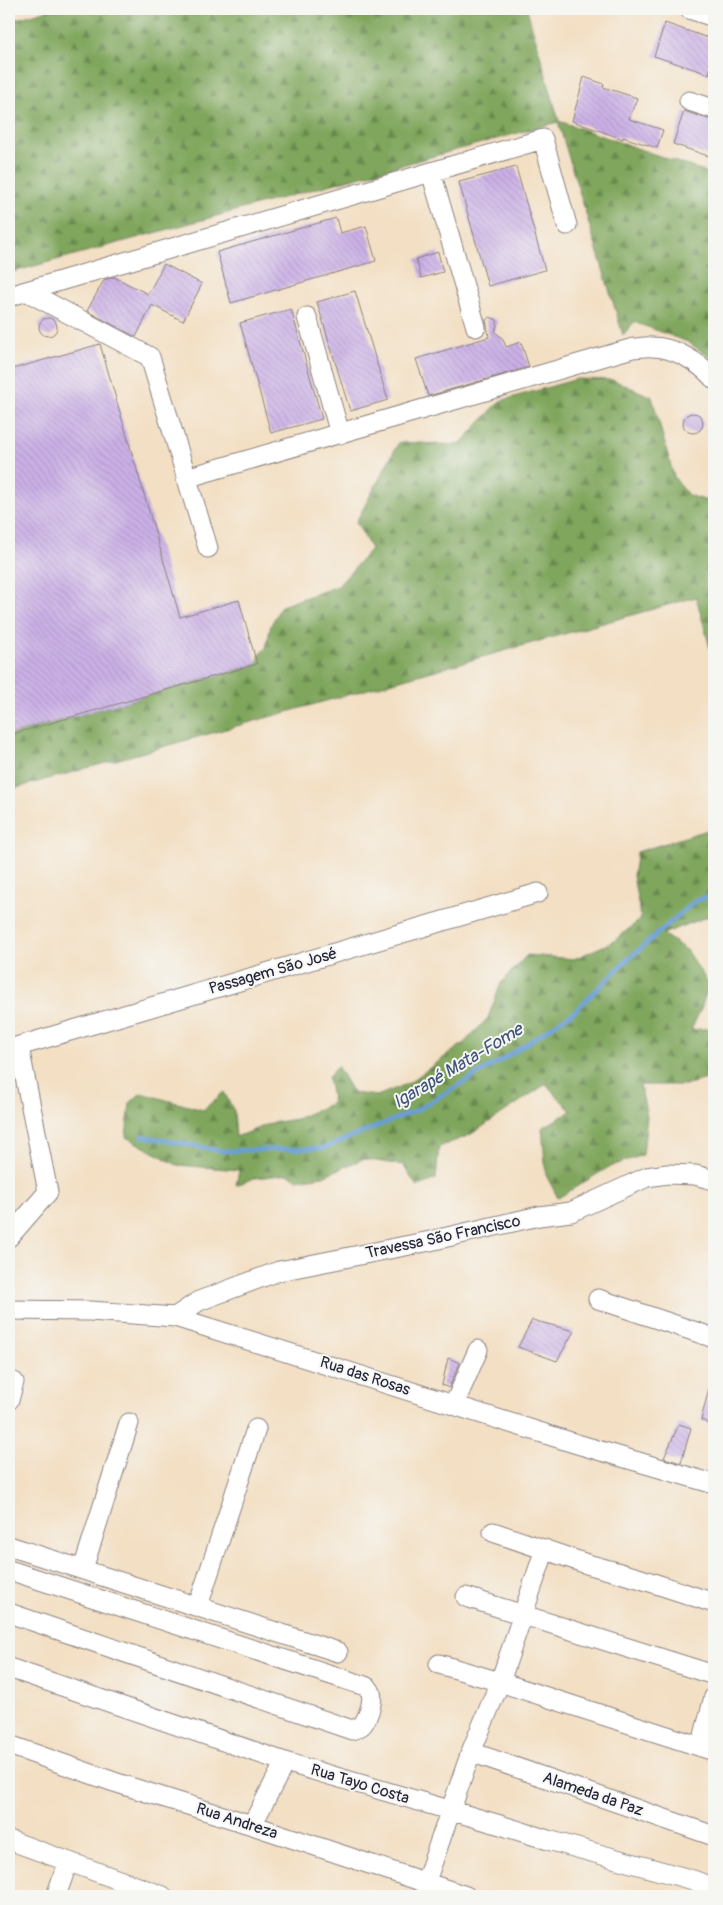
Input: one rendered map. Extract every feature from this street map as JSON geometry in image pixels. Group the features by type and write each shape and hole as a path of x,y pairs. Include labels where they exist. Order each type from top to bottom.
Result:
{"street":[{"path":"689,9 714,17"},
{"path":"689,101 714,109"},
{"path":"17,294 543,139 567,225"},
{"path":"431,172 476,327"},
{"path":"17,294 150,357 208,548"},
{"path":"307,316 340,434"},
{"path":"186,478 633,348 654,346 674,352 691,360 714,379"},
{"name":"Passagem São José","path":"14,1048 538,893"},
{"path":"9,1237 48,1192 14,1048"},
{"name":"Travessa São Francisco","path":"175,1316 199,1301 279,1271 430,1241 539,1216 571,1212 647,1177 667,1174 695,1176 714,1180"},
{"path":"598,1299 714,1338"},
{"name":"Rua das Rosas","path":"9,1310 90,1311 175,1316 577,1444 714,1484"},
{"path":"454,1405 478,1350"},
{"path":"83,1569 129,1424"},
{"path":"198,1606 256,1428"},
{"path":"493,1532 587,1564 638,1578 714,1603"},
{"path":"9,1546 338,1652"},
{"path":"425,1884 471,1752 500,1682 545,1549"},
{"path":"9,1570 362,1685 370,1689 372,1702 364,1722 360,1727 352,1730 9,1613"},
{"path":"466,1597 714,1675"},
{"path":"439,1664 707,1749 714,1697"},
{"name":"Rua Tayo Costa","path":"9,1668 285,1762 714,1888"},
{"name":"Rua Andreza","path":"9,1745 114,1782 252,1825 425,1884 466,1896"},
{"name":"Alameda da Paz","path":"471,1752 714,1836"},
{"path":"252,1825 285,1762"},
{"path":"9,1840 163,1896"},
{"path":"56,1896 68,1862"}],"green space":[{"path":"52,9 527,9 559,121 714,175 714,360 688,342 634,322 623,335 558,122 9,273 9,21"},
{"path":"577,379 613,380 652,397 674,477 688,495 714,503 714,662 696,597 9,790 9,735 257,664 260,654 266,648 271,625 281,606 338,586 371,549 356,522 399,442 459,445 500,401"},
{"path":"714,828 714,914 663,934 686,950 709,984 701,1009 691,1030 714,1028 714,1077 685,1085 640,1085 647,1116 643,1155 609,1167 558,1198 546,1175 542,1128 571,1111 546,1084 470,1135 439,1147 436,1179 417,1187 403,1165 363,1159 323,1176 298,1180 289,1174 255,1178 236,1185 239,1170 177,1165 126,1137 130,1103 141,1093 203,1110 224,1092 234,1111 236,1137 271,1123 296,1119 333,1103 328,1078 337,1066 353,1093 377,1096 409,1083 464,1043 488,1018 501,983 527,955 574,959 614,941 641,919 633,876 637,852"}],"building":[{"path":"665,23 714,40 714,59 709,74 654,56"},
{"path":"584,77 604,84 603,87 637,98 629,119 663,130 657,148 623,137 623,139 572,121"},
{"path":"684,111 714,121 714,158 673,144"},
{"path":"516,167 545,270 488,286 459,182"},
{"path":"336,218 340,233 366,226 376,261 231,303 217,252"},
{"path":"438,252 443,272 421,278 416,259"},
{"path":"164,264 202,284 183,321 152,305 136,337 87,311 104,280 114,277 148,294"},
{"path":"355,291 388,400 350,411 317,302"},
{"path":"291,309 322,419 271,433 240,323"},
{"path":"490,317 497,320 495,332 503,339 506,347 521,342 529,367 428,396 416,359 489,337 486,320"},
{"path":"48,318 56,323 57,327 52,335 48,336 40,331 39,327 44,319"},
{"path":"100,344 180,617 239,600 257,664 9,735 9,370"},
{"path":"693,413 700,416 703,423 700,430 693,433 686,430 683,423 686,416"},
{"path":"532,1320 574,1331 557,1361 518,1347"},
{"path":"448,1358 460,1363 449,1388 442,1385"},
{"path":"710,1384 714,1384 714,1426 701,1420"},
{"path":"679,1424 691,1428 681,1463 664,1458"}],"waterway":[{"name":"Igarapé Mata-Fome","path":"142,1136 222,1151 324,1148 415,1111 502,1060 575,1011 626,961 695,901 714,895"}]}
